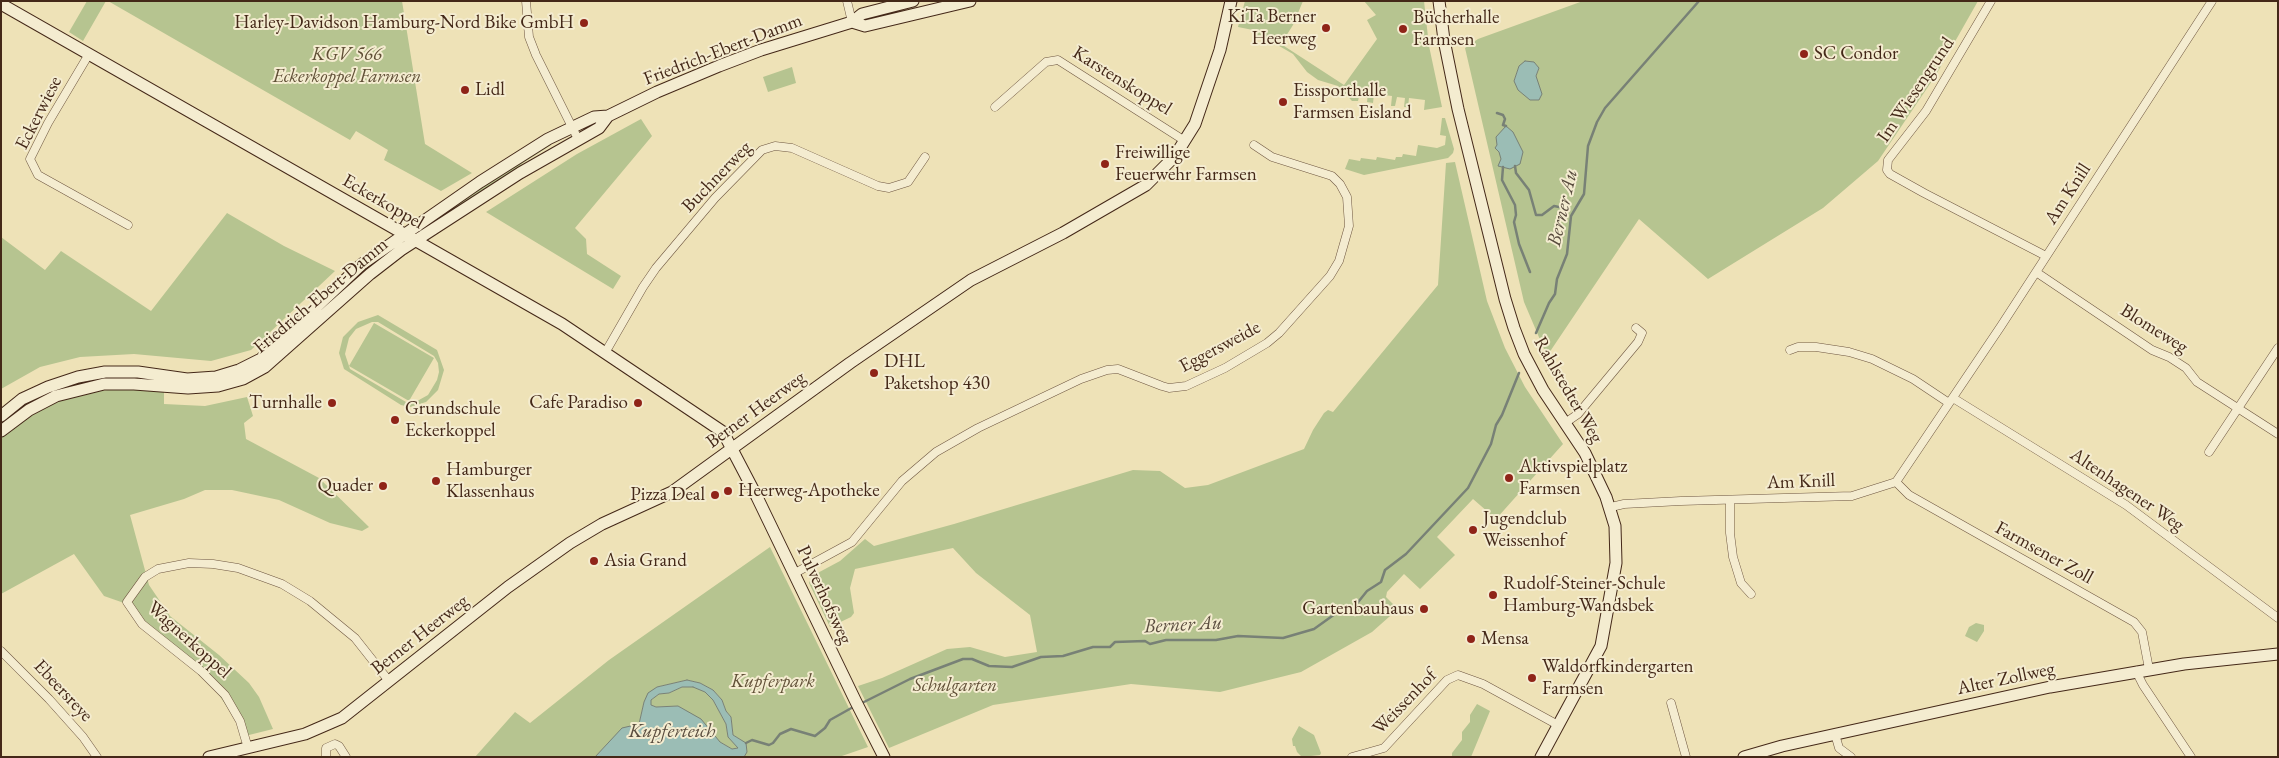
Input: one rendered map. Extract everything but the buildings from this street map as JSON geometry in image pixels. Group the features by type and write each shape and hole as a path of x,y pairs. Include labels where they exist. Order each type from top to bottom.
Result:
{"street":[{"path":"526,1 529,37 578,139"},
{"path":"847,1 852,22"},
{"name":"Friedrich-Ebert-Damm","path":"1,416 22,399 48,387 78,377 104,372 121,372 188,379 216,377 239,370 260,359 362,264 403,234 520,156 573,127 594,118 608,116 678,82 761,50 852,22 862,14 913,1"},
{"name":"Friedrich-Ebert-Damm","path":"852,22 865,26 970,1"},
{"name":"Berner Heerweg","path":"209,757 298,736 330,724 353,710 508,588 563,548 602,524 672,492 850,363 965,284 1063,233 1139,190 1163,170 1185,141 1202,108 1224,36 1231,1"},
{"name":"Rahlstedter Weg","path":"1440,1 1444,40 1452,82 1505,299 1524,354 1543,390 1585,453 1611,507 1615,526 1616,563 1601,646 1542,756"},
{"name":"Im Wiesengrund","path":"1991,1 1926,111 1888,160 1887,170 1890,174 1924,193 2046,256"},
{"name":"Am Knill","path":"1611,507 1650,502 1852,496 1896,482 2036,272 2212,1"},
{"name":"Eckerkoppel","path":"1,4 403,234 421,241 568,328 719,429 728,438 733,448"},
{"name":"Eckerwiese","path":"89,54 48,123 30,159 38,175 128,226"},
{"name":"Karstenskoppel","path":"996,107 1046,62 1058,60 1185,141"},
{"name":"Friedrich-Ebert-Damm","path":"1,431 29,410 56,396 104,384 188,388 218,386 243,379 265,367 370,274 520,174 599,128 608,116"},
{"name":"Eggersweide","path":"794,573 852,542 902,481 936,452 978,428 1081,378 1106,370 1118,369 1169,388 1186,386 1225,368 1275,337 1330,276 1339,261 1349,226 1347,197 1340,184 1332,176 1272,157 1254,145"},
{"name":"Buchnerweg","path":"605,353 656,268 715,198 762,150 775,146 792,148 878,186 889,188 908,182 925,157"},
{"path":"421,241 431,215"},
{"name":"Blomeweg","path":"2036,272 2152,350 2169,357 2186,368 2197,382 2278,434"},
{"path":"1566,423 1578,414 1638,342 1642,333 1636,328"},
{"path":"1790,350 1798,347 1824,348 1849,352 1872,359 1913,379 1951,401"},
{"path":"2209,452 2278,348"},
{"name":"Altenhagener Weg","path":"1951,401 2126,505 2278,618"},
{"name":"Pulverhofsweg","path":"733,448 884,757"},
{"name":"Farmsener Zoll","path":"1896,482 1904,491 1917,500 2134,622 2142,632 2149,669"},
{"path":"1730,500 1730,533 1733,557 1741,583 1751,594"},
{"name":"Wagnerkoppel","path":"248,748 240,721 225,694 142,624 127,602 145,577 158,569 189,563 212,564 238,568 282,584 310,601 355,638 389,681"},
{"name":"Ebeersreye","path":"1,651 49,698 83,737 97,757"},
{"name":"Alter Zollweg","path":"1744,757 1835,734 2050,687 2149,669 2278,654"},
{"path":"2136,672 2143,686 2191,757"},
{"name":"Weissenhof","path":"1352,757 1384,748 1447,680 1458,675 1483,684 1558,725"},
{"path":"1671,703 1686,757"},
{"path":"1835,734 1839,748 1851,757"},
{"path":"326,757 326,748 335,744 341,748 346,757"}],"green space":[{"path":"87,1 106,1 83,41 69,32"},
{"name":"KGV 566 Eckerkoppel Farmsen","path":"108,1 402,1 425,144 472,173 441,191 384,160 388,150 356,131 350,140"},
{"path":"1245,1 1303,1 1293,25 1281,44 1344,85 1377,39 1367,20 1376,15 1364,1 1424,1 1429,46 1442,107 1424,110 1425,100 1409,98 1408,107 1404,107 1405,98 1397,97 1395,106 1391,106 1392,96 1374,94 1373,103 1367,102 1368,93 1360,92 1358,101 1352,101 1338,86 1318,80 1307,72 1293,54 1274,43 1256,37 1253,30 1238,27"},
{"path":"1583,1 1978,1 1936,75 1878,161 1823,208 1708,279 1639,219 1547,356 1524,302 1465,48 1478,39","holes":["1519,66 1539,68 1536,76 1514,81"]},
{"path":"792,67 796,83 768,92 763,77"},
{"path":"1442,118 1445,118 1454,149 1448,158 1364,175 1345,169 1349,159 1360,161 1361,158 1376,160 1377,157 1395,160 1396,157 1402,157 1403,154 1416,156 1418,145 1437,148 1445,145 1446,136 1440,135"},
{"path":"641,119 652,136 575,228 586,239 587,254 621,276 613,289 486,212 577,154"},
{"path":"549,144 551,145 523,163 515,171 438,220 455,208 467,195"},
{"name":"Schulgarten","path":"1455,162 1487,301 1505,348 1525,387 1563,444 1496,519 1473,499 1437,537 1455,555 1420,589 1404,574 1387,592 1386,597 1398,609 1372,632 1301,672 1220,692 1131,684 993,705 889,748 858,686 882,678 947,649 970,647 1005,657 1037,652 1030,615 976,573 953,548 855,569 850,588 854,613 851,617 830,627 809,583 812,576 840,561 865,539 874,546 1133,470 1160,471 1185,488 1208,485 1304,449 1324,413 1328,410 1333,412 1438,285 1446,163"},
{"path":"227,213 284,246 335,271 251,350 211,361 134,354 80,357 40,367 1,389 1,237 45,270 61,251 151,311"},
{"path":"378,315 437,350 444,370 438,390 426,402 410,407 401,405 344,369 339,353 343,337 358,322","holes":["372,322 378,322 434,356 438,363 439,372 437,380 428,395 419,400 406,402 350,369 345,354 349,338 356,329"]},
{"path":"374,323 434,358 409,401 349,366"},
{"path":"114,389 164,391 164,404 205,406 247,397 253,416 244,423 246,439 319,478 369,527 362,531 330,523 279,500 232,490 205,490 184,499 130,515 149,585 170,616 219,655 249,683 259,697 273,729 241,737 239,725 215,689 133,617 124,603 104,596 74,554 1,594 1,437 35,411 57,401 80,394"},
{"name":"Kupferpark","path":"770,547 868,747 839,757 744,757 747,751 741,740 733,735 731,717 726,711 722,700 713,690 700,683 687,680 657,687 644,702 639,724 608,744 595,757 475,757 515,712 530,723 609,660"},
{"path":"1976,623 1984,625 1984,631 1977,642 1965,636 1969,627"},
{"path":"693,686 705,692 713,700 726,724 728,737 739,748 732,749 720,742 678,706 656,707 651,705 651,700 659,694 669,693 682,687"},
{"path":"1477,704 1490,711 1471,757 1452,757 1452,753 1462,740 1462,732 1470,722 1470,715"},
{"path":"1299,726 1314,735 1321,753 1320,755 1302,757 1297,752 1295,746 1293,746 1292,739"}],"water":[{"path":"1525,61 1534,62 1539,68 1536,76 1542,94 1539,100 1530,100 1518,90 1514,81 1519,66"},
{"path":"1506,126 1513,132 1523,152 1520,164 1510,169 1498,166 1501,159 1499,152 1495,148 1497,145 1496,137"},
{"name":"Kupferteich","path":"687,680 700,683 713,690 722,700 726,711 731,717 733,735 746,743 747,752 744,757 595,757 622,728 639,724 648,693 657,687","holes":["682,687 693,687 705,692 713,700 726,724 728,737 738,748 732,749 720,742 701,719 678,706 656,707 651,705 651,700 659,694 669,693"]}],"waterway":[{"name":"Berner Au","path":"1536,333 1555,294 1557,279 1567,254 1571,216 1584,194 1588,146 1597,122 1605,108 1699,1"},
{"path":"1497,113 1503,115 1505,119 1503,125 1506,126"},
{"path":"1515,166 1516,173 1529,190 1536,215 1542,215 1554,206 1559,207"},
{"path":"1503,167 1502,180 1515,205 1516,215 1514,222 1519,244 1530,272"},
{"name":"Berner Au","path":"860,704 910,679 963,659 972,659 989,666 1012,667 1041,657 1063,656 1093,647 1110,647 1115,642 1145,641 1150,644 1166,640 1216,640 1238,636 1283,638 1314,629 1335,614 1355,606 1367,591 1381,582 1385,570 1406,554 1468,488 1491,444 1496,425 1519,373"},
{"name":"Berner Au","path":"746,743 752,740 769,745 780,734 791,729 815,736 825,728 830,720 855,706"}],"place":[{"name":"Harley-Davidson Hamburg-Nord Bike GmbH","path":"584,23"},
{"name":"KiTa Berner Heerweg","path":"1326,28"},
{"name":"Bücherhalle Farmsen","path":"1403,29"},
{"name":"SC Condor","path":"1804,54"},
{"name":"Lidl","path":"465,90"},
{"name":"Eissporthalle Farmsen Eisland","path":"1283,102"},
{"name":"Freiwillige Feuerwehr Farmsen","path":"1105,164"},
{"name":"DHL Paketshop 430","path":"874,373"},
{"name":"Turnhalle","path":"332,403"},
{"name":"Cafe Paradiso","path":"638,403"},
{"name":"Grundschule Eckerkoppel","path":"395,420"},
{"name":"Aktivspielplatz Farmsen","path":"1509,478"},
{"name":"Hamburger Klassenhaus","path":"436,481"},
{"name":"Quader","path":"383,486"},
{"name":"Heerweg-Apotheke","path":"728,491"},
{"name":"Pizza Deal","path":"715,495"},
{"name":"Jugendclub Weissenhof","path":"1473,530"},
{"name":"Asia Grand","path":"594,561"},
{"name":"Rudolf-Steiner-Schule Hamburg-Wandsbek","path":"1493,595"},
{"name":"Gartenbauhaus","path":"1424,609"},
{"name":"Mensa","path":"1471,639"},
{"name":"Waldorfkindergarten Farmsen","path":"1532,678"}]}
